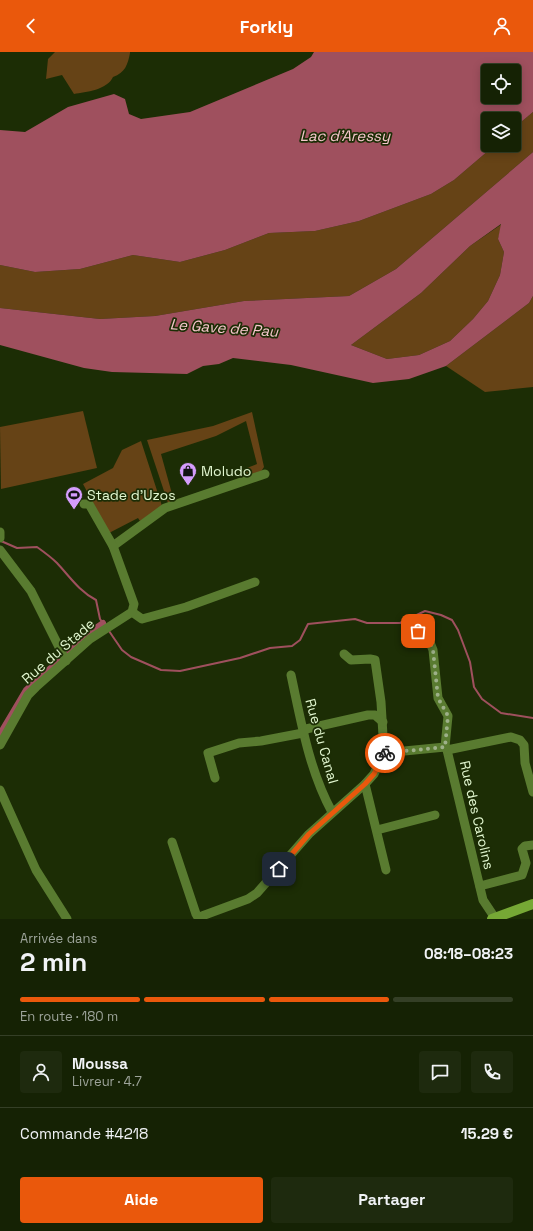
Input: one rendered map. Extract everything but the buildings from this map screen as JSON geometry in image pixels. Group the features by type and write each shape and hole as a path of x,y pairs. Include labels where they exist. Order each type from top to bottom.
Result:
{"main road":[{"path":"493,919 533,904"}],"street":[{"path":"113,546 165,508 265,474"},
{"path":"84,504 89,504 113,546 134,604 132,612 142,619 186,607 255,582"},
{"path":"0,532 0,538"},
{"path":"0,550 31,591 64,657"},
{"name":"Rue du Stade","path":"0,745 28,696 64,657 132,612"},
{"path":"384,753 446,748 448,716 438,698 433,650 429,640 418,631"},
{"path":"172,842 199,919 202,916 248,899 257,893 309,834 365,784 374,774 384,753 383,722 375,660 351,660 344,654"},
{"name":"Rue du Canal","path":"291,675 303,733 323,796 332,812"},
{"path":"372,715 381,704"},
{"path":"215,778 208,753 239,743 261,741 303,733 306,729 372,715 375,715 383,722"},
{"name":"Rue des Carolins","path":"493,919 483,900 446,748 511,737 520,740 529,754 533,792"},
{"path":"365,784 386,870"},
{"path":"0,790 36,870 67,919"},
{"path":"377,830 435,815"},
{"name":"Rue des Carolins","path":"480,886 522,875 526,863 522,849 525,846 533,845"}],"shaded area":[{"path":"55,52 130,53 123,71 113,77 106,85 96,90 74,94 62,75 46,79 48,59"},
{"path":"533,112 533,152 396,269 349,296 244,301 155,316 100,319 0,308 0,265 35,272 80,269 133,255 180,262 225,250 269,233 315,231 359,221 431,194 454,180 487,152 521,152 521,122"},
{"path":"502,224 498,239 504,252 500,275 488,301 473,319 450,341 419,355 387,359 351,345 421,293 470,246"},
{"path":"533,296 533,387 485,392 446,366 529,303"},
{"path":"83,411 97,468 1,489 0,427"},
{"path":"252,412 264,467 260,473 242,476 244,469 257,464 246,421 216,436 161,454 174,501 168,503 147,440 213,426"},
{"path":"141,441 162,506 140,521 138,518 109,533 83,484 113,468 122,450"}],"water":[{"name":"Lac d'Aressy","path":"314,52 533,52 533,112 521,122 521,112 481,112 481,152 487,152 454,180 431,194 359,221 315,231 269,233 225,250 180,262 133,255 80,269 35,272 0,265 0,130 25,132 68,107 114,94 125,99 129,114 141,119 190,112 293,69 311,57"},
{"name":"Le Gave de Pau","path":"533,152 533,296 529,303 446,366 409,379 373,383 291,365 233,358 219,364 203,366 187,374 112,372 84,368 0,345 0,308 100,319 155,316 244,301 349,296 396,269","holes":["501,224 498,239 504,252 500,275 488,301 473,319 450,341 419,355 387,359 351,345 421,293 470,246"]}],"waterway":[{"path":"1,541 17,548 37,547 50,557 80,588 96,600 100,619 105,626"},
{"path":"109,631 122,650 131,657 161,670 180,671 240,658 270,648 292,646 300,640 308,624 355,619 367,623 400,623 425,611 441,615 452,620 458,630 470,662 474,687 482,699 501,713 533,718"},
{"path":"0,734 26,690 93,630 103,623"}],"way so far":[{"path":"385,753 445,747 448,716 438,698 433,650 429,640 418,631"}],"place":[{"name":"Moludo","path":"188,486"},
{"name":"Stade d'Uzos","path":"74,510"}],"route":[{"path":"279,869 309,834 365,784 374,774 385,753"}]}
